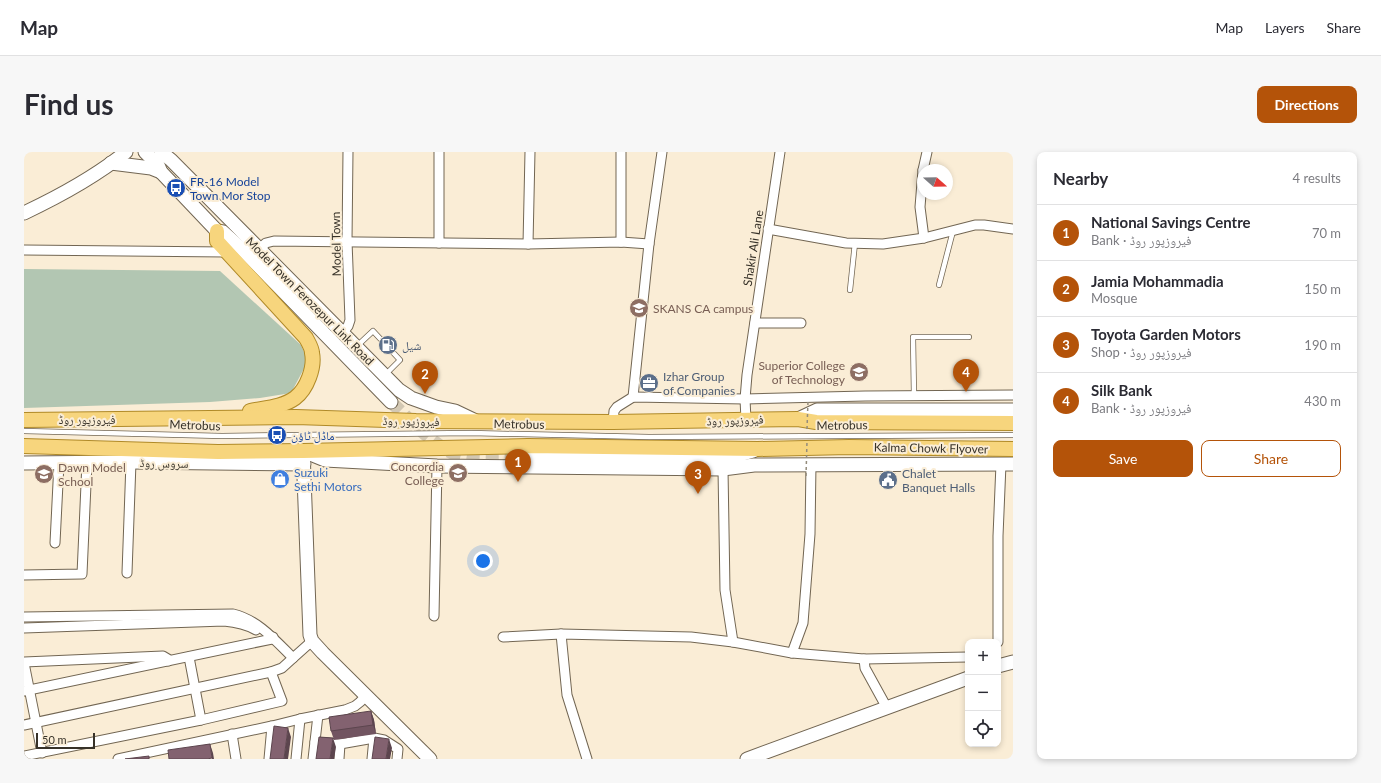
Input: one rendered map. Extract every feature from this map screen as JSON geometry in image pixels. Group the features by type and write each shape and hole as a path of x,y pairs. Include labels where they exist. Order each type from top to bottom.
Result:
{"main road":[{"path":"212,418 284,404 295,398 306,384 312,367 312,352 306,338 226,252 217,241 217,231"},
{"name":"فیروزپور روڈ","path":"24,420 296,417 477,422 613,422 798,419 816,422 851,422"},
{"name":"Kalma Chowk Flyover","path":"851,422 1013,424"},
{"path":"24,446 218,452 304,458 528,446 758,449"},
{"name":"Kalma Chowk Flyover","path":"758,449 849,447 1013,449"}],"street":[{"path":"24,213 66,193 126,152"},
{"path":"145,152 158,165 161,172 217,231 223,232 242,249 391,402"},
{"name":"Model Town","path":"343,332 348,326 350,320 347,241 348,152"},
{"path":"439,152 440,243"},
{"path":"528,244 530,152"},
{"path":"621,152 621,242"},
{"path":"633,397 649,244 662,152"},
{"name":"Shakir Ali Lane","path":"746,420 745,399 780,152"},
{"path":"924,164 927,152"},
{"name":"Model Town Ferozepur Link Road","path":"167,155 399,390 411,398 436,407 455,411 477,422"},
{"path":"111,163 151,168 161,172"},
{"path":"921,200 924,238"},
{"path":"768,229 846,243 883,244 924,238 975,225 1013,229"},
{"path":"259,249 266,243 274,241 528,244 621,242 649,244"},
{"path":"24,250 226,252"},
{"path":"755,323 801,323"},
{"path":"613,422 614,411 617,407 633,397 745,399 1013,395"},
{"name":"فیروزپور روڈ","path":"798,419 817,410 1013,410"},
{"path":"519,458 656,460 732,457 758,449"},
{"path":"430,759 312,641 309,628 304,458 437,466 723,469 754,465"},
{"name":"سروس روڈ","path":"24,463 304,458"},
{"path":"656,460 674,463 754,465 1007,464 998,536 998,639"},
{"path":"24,575 82,574 87,462"},
{"path":"127,573 131,462"},
{"path":"55,543 59,463"},
{"path":"792,653 803,623 810,534 811,464"},
{"path":"434,616 437,466"},
{"path":"723,469 725,590 733,642"},
{"path":"24,617 233,614 242,616 252,621 273,637 293,658"},
{"path":"24,628 224,621 236,622 255,629 260,634 263,641"},
{"path":"562,634 567,695 587,759"},
{"path":"503,637 562,634 691,637 733,642 792,653 864,659 965,657"},
{"path":"26,691 263,641 272,639 273,637"},
{"path":"24,725 270,672 282,668 312,641"},
{"path":"42,753 36,722 26,691 24,662 163,656 168,658 168,661"},
{"path":"189,657 201,720"},
{"path":"864,659 866,668 887,708"},
{"path":"1001,663 1013,662"},
{"path":"24,756 201,720 282,701 270,672"},
{"path":"747,759 965,679"},
{"path":"118,759 350,708 366,696"},
{"path":"313,759 318,715"},
{"path":"296,759 300,719"},
{"path":"269,759 272,726"},
{"path":"232,734 236,759"},
{"path":"315,742 340,744 374,738 384,740 398,749 397,759"},
{"path":"372,759 374,738"},
{"path":"339,759 340,744"}],"lane":[{"path":"939,285 953,231"},
{"path":"850,290 855,243"},
{"path":"357,346 373,331 400,360 385,375"},
{"path":"914,396 913,338 969,337"},
{"name":"Metrobus","path":"24,431 222,436 471,433 649,437 1013,435"}],"green space":[{"path":"24,269 220,271 301,345 308,361 291,393 260,398 210,402 24,408"}],"building":[{"path":"371,711 373,725 331,731 329,717"},
{"path":"274,726 288,728 284,759 270,759"},
{"path":"319,737 333,738 330,759 316,759"},
{"path":"375,737 389,739 386,759 372,759"},
{"path":"210,744 212,758 169,759 168,750"},
{"path":"149,756 149,759 125,759"}],"tunnel":[{"path":"391,402 430,438 455,454 478,458 519,458"}],"place":[{"name":"FR-16 Model Town Mor Stop","path":"176,188"},
{"name":"SKANS CA campus","path":"639,308"},
{"name":"شیل","path":"388,345"},
{"name":"Superior College of Technology","path":"859,372"},
{"name":"Izhar Group of Companies","path":"649,383"},
{"name":"Silk Bank","path":"966,392"},
{"name":"Jamia Mohammadia","path":"425,394"},
{"name":"ماڈل ٹاؤن","path":"277,435"},
{"name":"Concordia College","path":"458,473"},
{"name":"Dawn Model School","path":"44,474"},
{"name":"Suzuki Sethi Motors","path":"280,479"},
{"name":"Chalet Banquet Halls","path":"888,480"},
{"name":"National Savings Centre","path":"518,482"},
{"name":"Toyota Garden Motors","path":"698,494"}]}
